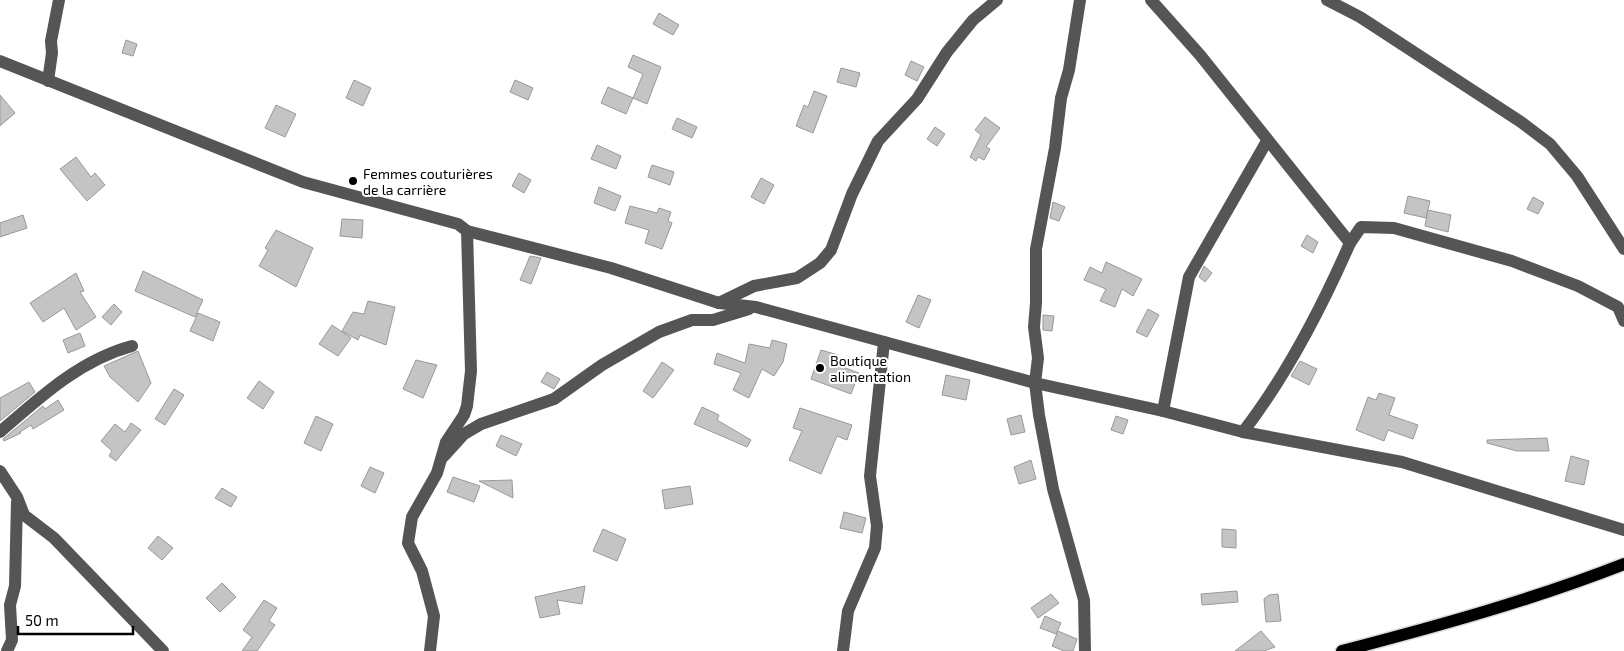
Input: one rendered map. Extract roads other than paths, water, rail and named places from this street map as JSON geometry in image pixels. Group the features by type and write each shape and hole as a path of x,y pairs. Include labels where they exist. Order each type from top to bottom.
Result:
{"main road":[{"path":"1342,651 1453,623 1624,564"}],"street":[{"path":"48,81 52,53 51,41 59,0"},
{"path":"719,303 754,286 797,278 820,263 831,250 852,194 878,141 917,99 947,52 973,20 997,0"},
{"path":"1080,0 1070,70 1061,98 1055,148 1036,249 1034,326 1038,358 1035,384 1053,489 1084,600 1085,651"},
{"path":"1151,0 1200,55 1350,243"},
{"path":"1327,0 1368,23 1521,122 1550,144 1577,176 1624,249"},
{"path":"0,60 302,182 458,224 467,231 611,268 719,303 756,307 1035,384 1163,411 1244,432 1402,462 1624,530"},
{"path":"1163,411 1189,277 1267,141"},
{"path":"1244,432 1262,408 1316,315 1350,243 1361,227 1394,228 1512,260 1578,286 1618,307 1624,321"},
{"path":"430,651 434,616 422,571 408,543 412,517 437,473 446,442 464,415 467,406 470,371 467,231"},
{"path":"441,459 464,434 492,420 554,399 602,365 659,332 692,320 713,320 756,307"},
{"path":"843,651 848,611 875,548 877,526 870,476 887,343"},
{"path":"0,432 47,391 96,358 132,346"},
{"path":"0,471 17,497 24,515 54,538 163,651"},
{"path":"7,651 12,640 10,605 14,586 17,497"}],"place":[{"name":"Femmes couturières de la carrière","path":"353,181"},
{"name":"Boutique alimentation","path":"820,368"}]}
